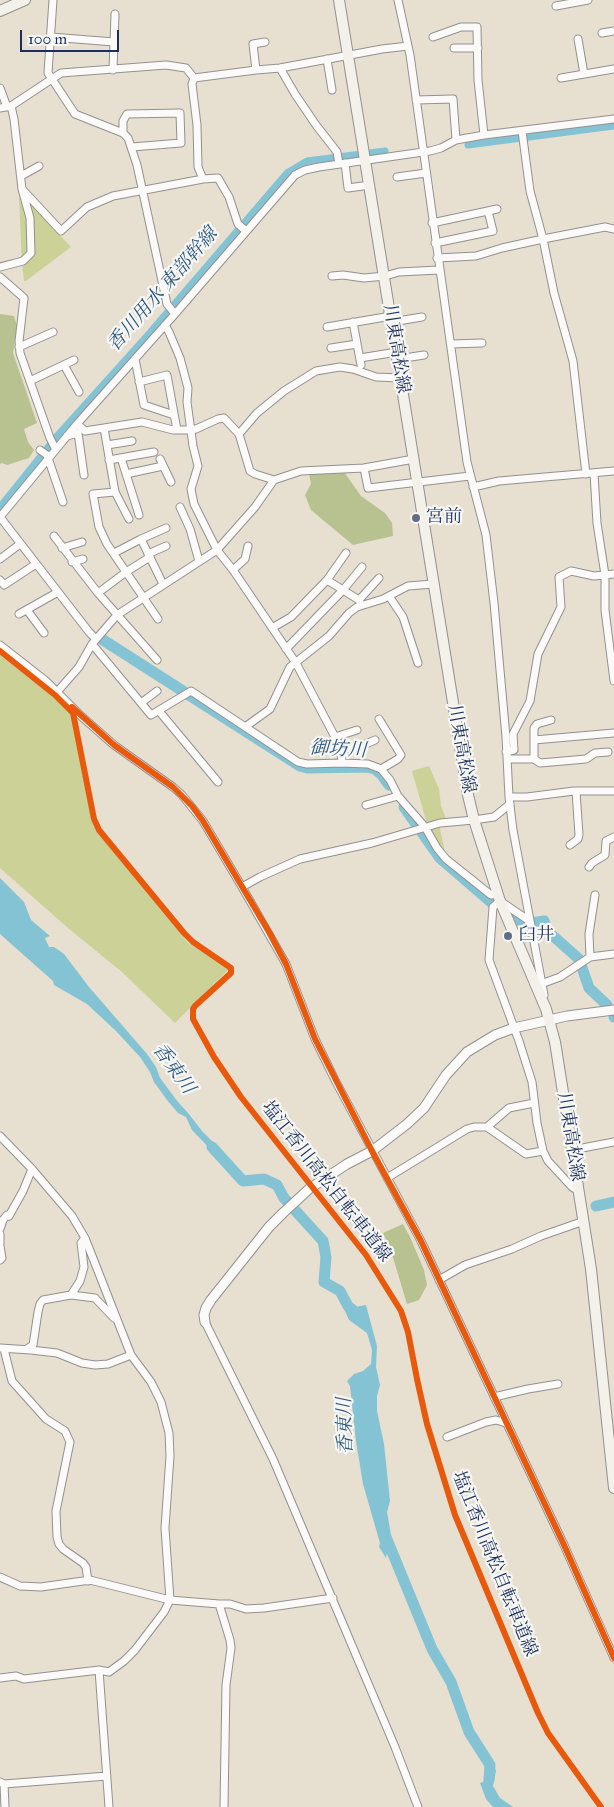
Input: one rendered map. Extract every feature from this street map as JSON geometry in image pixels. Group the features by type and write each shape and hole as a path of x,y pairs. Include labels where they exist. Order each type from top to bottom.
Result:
{"main road":[{"path":"0,11 25,0"},
{"name":"川東高松線","path":"339,0 468,795 499,898 549,1020 591,1268 610,1411 614,1488"}],"street":[{"path":"53,0 48,72 75,114 122,133 128,138 144,192 167,304 175,314"},
{"path":"398,0 408,46 437,258 445,296 467,462 486,535 494,603 509,800 528,920 546,1009"},
{"path":"556,6 588,0"},
{"path":"113,70 115,14"},
{"path":"433,37 461,27 477,27 478,80 484,135"},
{"path":"602,33 614,31"},
{"path":"50,37 114,42"},
{"path":"578,39 584,74"},
{"path":"256,70 253,44 265,42"},
{"path":"194,78 280,68 408,46"},
{"path":"454,48 478,48"},
{"path":"327,59 332,90"},
{"path":"6,107 61,73 166,65 186,68 194,78"},
{"path":"280,68 300,102 337,152 348,188 370,185"},
{"path":"561,78 614,68"},
{"path":"194,78 192,84 197,125 198,167 203,179"},
{"path":"0,88 6,107 14,119 22,189 30,218 31,252 23,261 0,267"},
{"path":"416,100 453,99 456,140"},
{"path":"122,133 123,121 127,114 180,113 180,143 132,147"},
{"path":"528,920 499,898 491,895 446,859 396,796 390,780 381,769 368,764 308,764 298,762 191,691 151,715 0,517 55,447 175,314 245,230 295,175 305,170 441,148 456,140 484,135 614,119"},
{"path":"522,131 530,191 573,361 605,575 605,610 614,681"},
{"path":"21,176 39,166"},
{"path":"397,178 426,173"},
{"path":"22,189 61,231 87,207 113,196 144,192 203,179 218,178 230,197 238,224 245,230"},
{"path":"432,223 497,209"},
{"path":"435,243 493,231 488,211"},
{"path":"437,258 476,256 502,248 605,227 614,229"},
{"path":"332,276 364,278 385,276 399,272 439,270"},
{"path":"0,277 24,298 19,347 50,438 55,447"},
{"path":"327,327 353,322 422,317"},
{"path":"353,322 361,362 397,356 424,355"},
{"path":"165,325 170,332 180,358 188,388 187,402 198,466 191,489 192,496 217,550 233,570 296,663 341,750 342,763"},
{"path":"19,347 52,332"},
{"path":"451,344 482,343"},
{"path":"331,348 357,344"},
{"path":"135,359 144,405 174,415"},
{"path":"30,382 74,360"},
{"path":"64,365 79,392"},
{"path":"239,434 258,413 284,391 316,371 340,367 353,368 376,377 401,378"},
{"path":"139,382 167,375 177,430"},
{"path":"77,424 85,432 142,422 177,430 191,430 218,418 224,418 239,434 250,471 274,480 301,471 364,468 414,460"},
{"path":"104,428 115,492 129,519"},
{"path":"66,436 78,433 78,461 84,475"},
{"path":"107,445 132,441"},
{"path":"40,450 47,457 59,498"},
{"path":"109,460 154,452"},
{"path":"121,458 139,515"},
{"path":"126,474 161,463 171,482"},
{"path":"364,468 368,488 470,476"},
{"path":"473,487 499,481 614,471"},
{"path":"58,692 78,667 94,641 117,615 143,596 217,550 255,507 274,480"},
{"path":"115,492 93,494 99,527 126,572 158,619"},
{"path":"180,507 190,529 199,561"},
{"path":"114,553 166,528"},
{"path":"54,536 72,562 158,660"},
{"path":"141,539 163,584"},
{"path":"62,548 82,542"},
{"path":"0,559 20,544"},
{"path":"98,593 149,555 166,546"},
{"path":"233,570 245,559 248,546"},
{"path":"272,628 290,616 327,580 346,553"},
{"path":"72,562 83,559"},
{"path":"0,580 4,585 36,564"},
{"path":"286,649 362,568"},
{"path":"507,755 514,750 514,734 530,701 536,661 561,607 559,577 571,572 594,576 614,574"},
{"path":"245,727 270,709 290,667 329,636 360,603 379,578"},
{"path":"327,580 360,603"},
{"path":"360,603 390,596 408,586 433,584"},
{"path":"19,614 58,592"},
{"path":"390,596 403,617 418,663"},
{"path":"27,610 44,633"},
{"path":"0,645 58,692 102,736 173,786 203,822 286,964 315,1039 421,1241 564,1545 614,1658"},
{"path":"141,703 157,691"},
{"path":"159,711 218,782"},
{"path":"378,719 401,755 398,759 381,769"},
{"path":"534,759 534,728 537,724 551,720"},
{"path":"335,737 357,730"},
{"path":"534,740 614,733"},
{"path":"341,750 375,740"},
{"path":"507,755 534,759 540,763 586,758 595,753 608,752"},
{"path":"242,887 260,876 300,859 372,843 440,823 494,817 509,800 576,791 614,791"},
{"path":"570,846 578,839 579,835 576,791"},
{"path":"366,805 396,796"},
{"path":"589,867 604,855 606,841 614,837"},
{"path":"590,957 589,934 595,894"},
{"path":"499,898 493,906 489,960 532,1082 543,1151 548,1161 572,1188 579,1191"},
{"path":"541,984 560,977 590,957 614,954"},
{"path":"418,1807 395,1747 261,1432 205,1322 204,1315 206,1308 269,1227 309,1189 372,1150 407,1124 424,1108 446,1075 467,1052 495,1035 514,1028 567,1016 614,1010"},
{"path":"487,1127 509,1108 534,1103"},
{"path":"387,1178 467,1129 474,1127 487,1127 526,1154 543,1151"},
{"path":"0,1136 32,1168 72,1216 85,1238 130,1354 162,1402 169,1434 170,1456 165,1528 170,1600 164,1612 129,1656 109,1672 99,1670 24,1679 16,1676 0,1678"},
{"path":"572,1150 614,1142"},
{"path":"0,1229 23,1191 32,1168"},
{"path":"439,1280 465,1265 584,1221"},
{"path":"0,1234 2,1258 0,1260"},
{"path":"71,1295 83,1273 84,1267 80,1243 85,1238"},
{"path":"27,1350 33,1345 38,1312 40,1304 44,1300 71,1295 94,1298 118,1322"},
{"path":"88,1581 86,1567 63,1549 57,1537 56,1511 70,1442 65,1432 46,1418 12,1381 2,1349 57,1353 82,1363 95,1365 108,1364 130,1354"},
{"path":"494,1397 528,1388 558,1384"},
{"path":"447,1437 486,1422 496,1420 506,1423"},
{"path":"0,1578 20,1586 40,1587 88,1581 170,1600 230,1604 246,1608 264,1608 332,1598"},
{"path":"219,1604 231,1648 226,1685 224,1807"},
{"path":"99,1670 109,1807"},
{"path":"5,1807 2,1783 107,1776"}],"green space":[{"path":"21,194 71,247 26,281 24,281 22,263 19,198"},
{"path":"0,314 14,316 17,326 13,353 37,423 24,429 28,442 34,450 29,458 7,465 0,464"},
{"path":"344,472 361,496 385,513 392,523 393,536 353,545 311,510 305,495 311,484 309,474"},
{"path":"0,655 52,695 71,714 93,825 188,943 229,969 175,1023 122,972 68,928 0,868"},
{"path":"429,766 439,789 441,806 447,821 427,824 412,771"},
{"path":"439,825 446,856 442,853 429,828"},
{"path":"403,1224 424,1270 427,1285 419,1300 407,1304 391,1251 383,1233"}],"water":[{"path":"0,878 24,902 31,920 50,936 45,938 49,947 54,947 64,954 89,987 147,1054 156,1067 160,1078 178,1102 218,1147 223,1156 220,1163 211,1150 192,1130 186,1117 178,1113 167,1100 140,1057 116,1031 87,1004 54,985 53,981 0,934"},
{"path":"366,1305 377,1346 376,1367 380,1385 377,1396 377,1411 384,1444 390,1501 387,1512 393,1546 390,1553 387,1553 386,1558 379,1547 380,1543 363,1484 350,1386 347,1381 354,1374 363,1371 371,1364 372,1350 367,1333 349,1320 344,1309"},
{"path":"493,1764 496,1771 493,1786 500,1798 513,1807 493,1807 486,1799 480,1783 489,1778 488,1766"}],"waterway":[{"name":"香川用水 東部幹線","path":"468,145 614,126"},
{"name":"香川用水 東部幹線","path":"0,507 57,436 147,336 287,173 307,161 385,151"},
{"name":"御坊川","path":"100,638 300,766 307,768 366,767 375,769 389,785"},
{"name":"御坊川","path":"404,807 440,858 491,902"},
{"name":"御坊川","path":"515,918 527,924"},
{"name":"御坊川","path":"532,923 544,921 546,928 552,935 579,959 589,988 607,1005"},
{"name":"香東川","path":"212,1147 243,1181 264,1179 277,1185 284,1198 323,1241 326,1257 324,1282 340,1291 348,1306 363,1319"},
{"name":"御坊川","path":"596,1206 614,1202"},
{"name":"香東川","path":"386,1537 432,1649 451,1682 469,1732 490,1765 489,1780"}],"cycle path":[{"name":"塩江香川高松自転車道線","path":"0,651 55,695 73,713 94,819 99,830 184,933 193,942 231,968 231,973 195,1006 193,1009 193,1019 214,1057 241,1097 366,1255 401,1311 408,1332 427,1424 455,1515 538,1713 548,1733 601,1807"},
{"path":"72,707 114,745 173,787 192,806 203,821 269,932 286,964 315,1039 372,1151 421,1241 564,1545 614,1658"}],"place":[{"name":"宮前","path":"416,518"},
{"name":"臼井","path":"508,936"}]}
